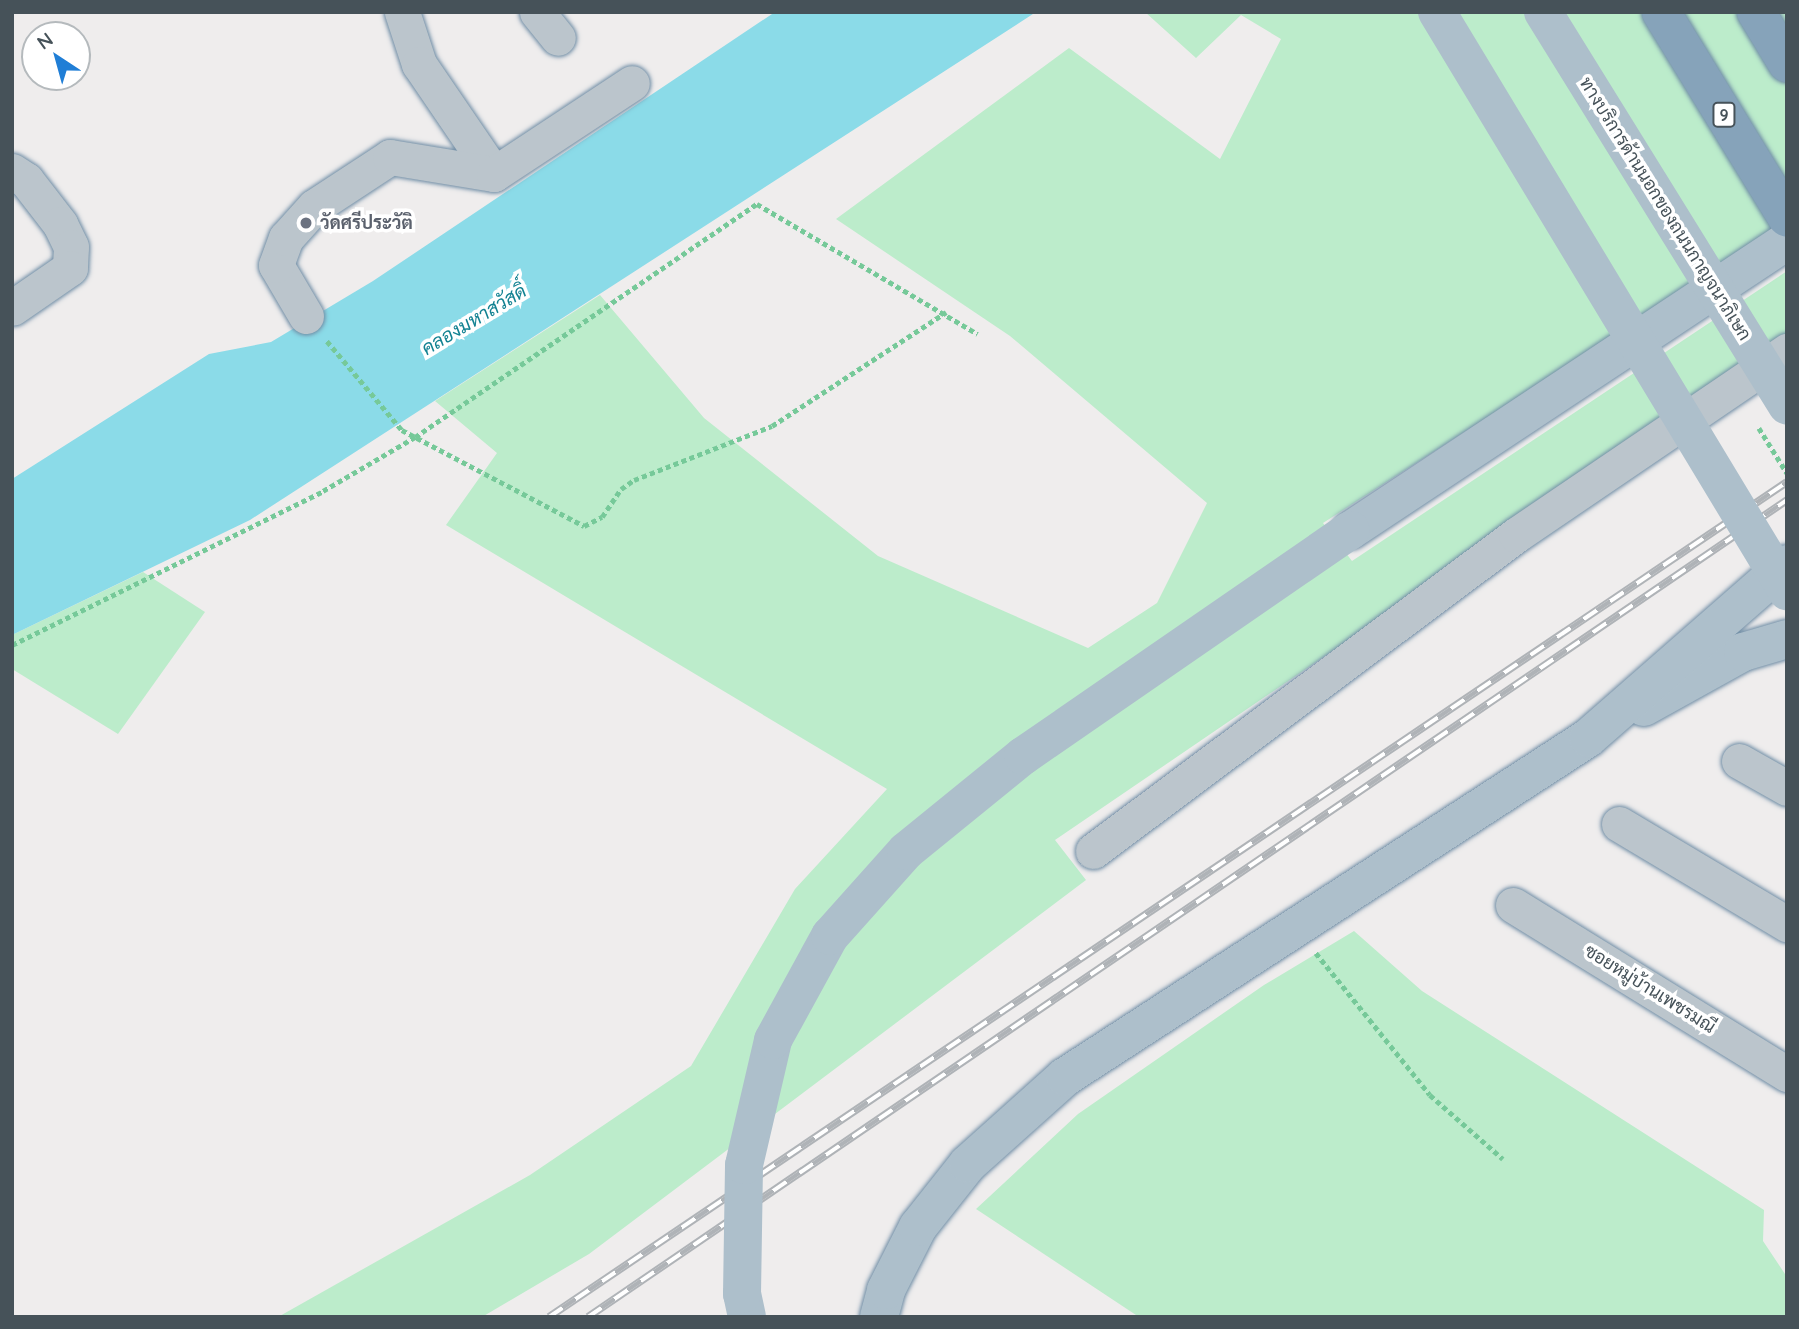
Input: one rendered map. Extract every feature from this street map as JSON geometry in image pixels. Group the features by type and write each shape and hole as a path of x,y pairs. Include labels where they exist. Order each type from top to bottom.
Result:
{"highway":[{"name":"9","path":"1661,12 1787,218"},
{"path":"1756,12 1787,63"}],"main road":[{"path":"1437,12 1787,591"},
{"name":"ทางบริการด้านนอกของถนนกาญจนาภิเษก","path":"1543,12 1787,405"},
{"path":"747,1317 742,1294 744,1165 773,1040 830,936 906,851 1023,756 1351,530 1787,241"},
{"path":"1588,737 1787,564"},
{"path":"879,1317 886,1290 918,1227 968,1164 1065,1077 1588,737 1743,652 1787,639"}],"street":[{"path":"401,12 419,64 495,174"},
{"path":"306,316 276,265 286,239 314,207 390,157 495,174 632,83"},
{"path":"12,171 26,180 54,215 71,247 70,268 12,307"},
{"path":"1093,850 1516,535 1787,351"},
{"path":"1739,761 1787,788"},
{"path":"1619,824 1787,924"},
{"name":"ซอยหมู่บ้านเพชรมณี","path":"1513,905 1787,1074"}],"path":[{"path":"12,645 323,491 415,437 757,204 978,334"},
{"path":"306,316 402,430 584,526 594,525 621,489 634,480 772,426 946,313"},
{"path":"1297,926 1430,1095 1503,1159"}],"green space":[{"path":"1145,12 1787,12 1787,224 1323,523 1352,561 1787,271 1787,341 1055,840 1086,880 589,1254 482,1317 278,1317 530,1175 691,1066 795,889 887,789 446,525 497,453 435,401 600,295 704,418 878,556 1088,648 1157,603 1207,503 1010,336 836,219 1069,48 1220,159 1281,39 1241,15 1196,58"},
{"path":"143,572 205,612 118,734 12,669 12,635"},
{"path":"1354,931 1422,991 1764,1210 1763,1241 1787,1277 1787,1317 1139,1317 976,1209 1078,1114 1264,985"}],"water":[{"name":"คลองมหาสวัสดิ์","path":"775,12 1036,12 250,520 12,635 12,479 209,354 271,342 373,281"}],"railway":[{"path":"549,1317 1787,482"},
{"path":"588,1317 1787,500"}],"place":[{"name":"วัดศรีประวัติ","path":"306,223"}]}
